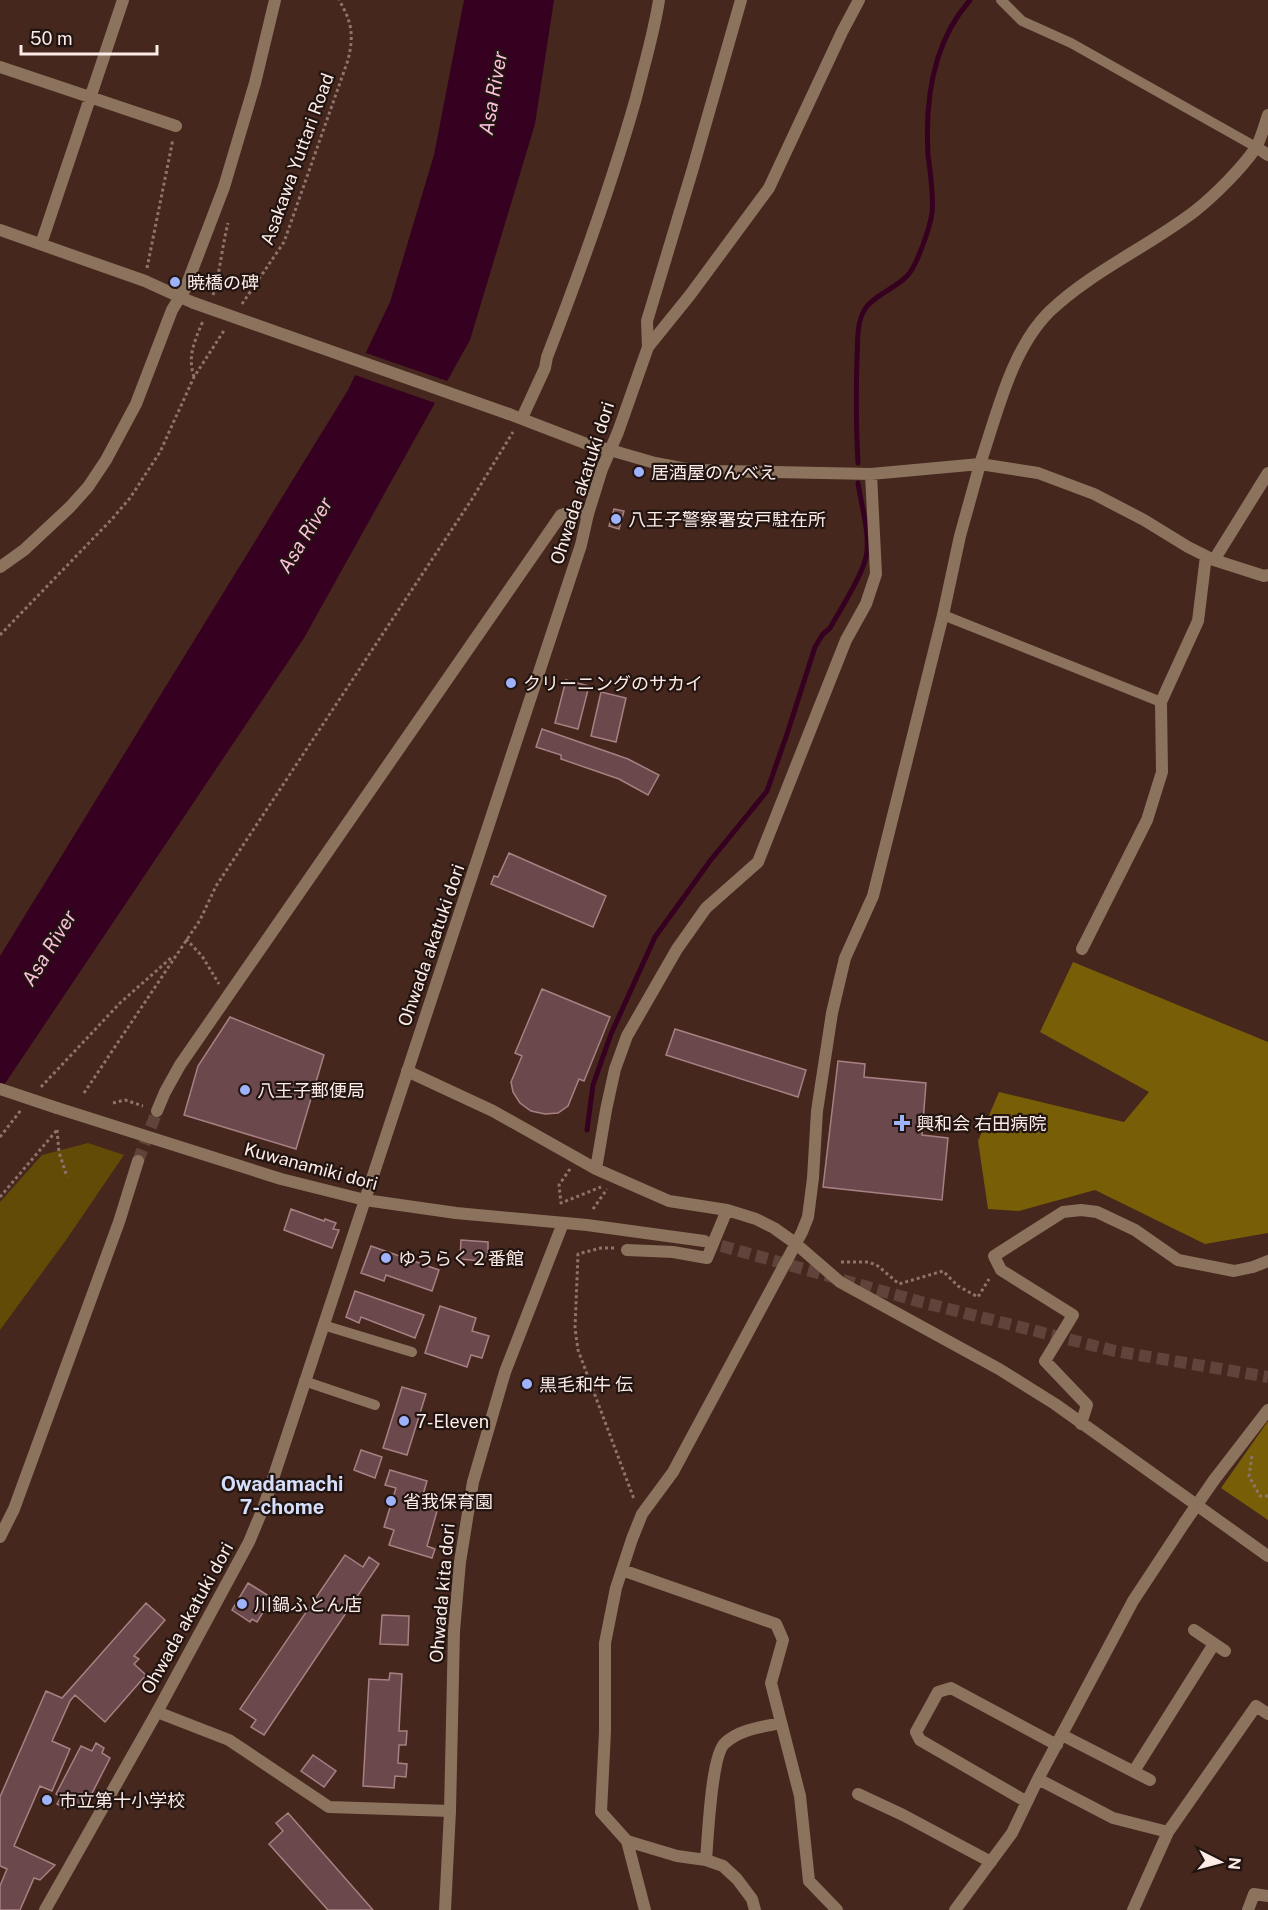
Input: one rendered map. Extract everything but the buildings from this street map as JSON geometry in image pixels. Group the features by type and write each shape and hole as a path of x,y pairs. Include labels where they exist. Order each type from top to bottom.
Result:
{"street":[{"path":"41,244 123,0"},
{"path":"0,567 24,549 70,507 96,476 136,404 172,310 197,259 224,187 252,93 275,0"},
{"path":"519,423 545,368 612,179 648,51 659,0"},
{"path":"648,347 647,321 741,0"},
{"name":"Ohwada akatuki dori","path":"45,1910 157,1712 249,1542 264,1506 500,795 581,546 588,514 648,347 770,188 859,0"},
{"path":"0,67 176,126"},
{"path":"645,1910 627,1841 601,1812 605,1732 605,1643 616,1588 642,1514 673,1472 808,1216 817,1111 832,1013 845,958 873,896 943,615 960,536 980,464 1023,345 1049,313 1089,280 1196,210 1233,174 1256,147 1268,115"},
{"path":"1256,147 1268,156"},
{"path":"0,230 145,281 194,303 508,414 519,423 655,463 687,469 872,474 980,464 1038,473 1094,494 1210,558 1264,576 1268,575"},
{"path":"1082,949 1150,811 1162,772 1161,702 1198,621 1210,558 1268,473"},
{"path":"596,1169 615,1068 627,1036 677,949 706,908 758,862 846,640 866,604 876,574 872,474"},
{"path":"152,1109 165,1092 180,1065 561,515 574,511 588,514"},
{"path":"407,1071 493,1111 596,1169 669,1201 727,1210 749,1216 774,1228 840,1282 999,1369 1268,1556"},
{"name":"Kuwanamiki dori","path":"0,1089 281,1179 365,1200 456,1214 563,1223 705,1241"},
{"path":"0,1537 14,1509 119,1222 138,1161"},
{"path":"627,1250 673,1252 707,1258 727,1210"},
{"path":"1081,1424 1087,1405 1045,1361 1073,1315 1001,1270 994,1256 1064,1212 1081,1210 1096,1212 1135,1230 1178,1260 1234,1270 1253,1267 1268,1261"},
{"name":"Ohwada kita dori","path":"445,1910 450,1811 454,1630 460,1562 473,1482 505,1372 563,1223"},
{"path":"955,1910 1012,1833 1038,1779 1134,1601 1214,1480 1268,1410"},
{"path":"622,1570 776,1624 783,1640 771,1683 800,1796 809,1881 837,1910"},
{"path":"1194,1630 1225,1651"},
{"path":"1134,1771 1214,1644"},
{"path":"1027,1803 921,1740 916,1732 938,1692 951,1688 1059,1740 1134,1771 1150,1780"},
{"path":"1133,1910 1168,1832 1256,1706 1268,1714"},
{"path":"157,1712 229,1740 329,1807 450,1811"},
{"path":"706,1860 716,1762 723,1744 740,1732 781,1723"},
{"path":"1038,1779 1113,1818 1168,1832"},
{"path":"858,1794 991,1862"},
{"path":"627,1841 677,1856 706,1860 723,1866 737,1879 752,1899 755,1910"},
{"path":"1248,1910 1254,1894 1268,1896"}],"lane":[{"path":"1001,0 1022,21 1071,42 1256,147"},
{"path":"943,615 1161,702"},
{"path":"323,1325 412,1352"},
{"path":"304,1381 375,1405"}],"path":[{"name":"Asakawa Yuttari Road","path":"236,312 284,242 348,60 352,45 352,31 349,18 339,0"},
{"path":"145,281 176,126"},
{"path":"212,298 231,213"},
{"path":"194,377 190,358 205,315"},
{"path":"0,635 130,498 160,452 194,377 230,322"},
{"path":"84,1093 200,920 216,886 519,423"},
{"path":"186,939 202,956 226,999"},
{"path":"34,1095 120,1003 164,966 179,950"},
{"path":"113,1102 125,1100 152,1109"},
{"path":"0,1137 27,1103"},
{"path":"0,1197 57,1130 59,1152 66,1177"},
{"path":"578,1158 559,1185 561,1203 603,1186 608,1188 593,1209"},
{"path":"627,1250 607,1247 578,1254 575,1328 578,1350 642,1514"},
{"path":"837,1260 850,1263 869,1262 878,1266 899,1284 943,1271 958,1287 978,1297 998,1265"},
{"path":"1252,1453 1249,1476 1260,1496 1268,1496"}],"shaded area":[{"path":"1073,962 1268,1042 1268,1233 1205,1244 1095,1190 1019,1211 988,1209 978,1141 999,1092 1124,1122 1149,1092 1040,1032"},
{"path":"88,1143 124,1155 66,1240 0,1330 0,1202 42,1155"},
{"path":"1268,1421 1268,1520 1221,1488"}],"water":[{"name":"Asa River","path":"464,0 554,0 535,124 470,340 304,638 0,1091 0,956 348,390 390,302 434,155"}],"pier":[{"path":"363,352 450,382 438,404 352,374"}],"waterway":[{"path":"858,463 856,384 860,320 869,304 911,271 926,236 932,207 927,134 930,93 947,34 970,0"},
{"path":"587,1130 593,1085 611,1034 655,937 710,861 767,791 815,647 830,628 860,574 866,557 867,540 858,483"}],"tunnel":[{"path":"138,1161 157,1111"},
{"path":"704,1241 921,1302 1115,1351 1268,1377"}],"place":[{"name":"暁橋の碑","path":"175,282"},
{"name":"居酒屋のんべえ","path":"639,472"},
{"name":"八王子警察署安戸駐在所","path":"616,519"},
{"name":"クリーニングのサカイ","path":"511,683"},
{"name":"八王子郵便局","path":"245,1090"},
{"name":"興和会 右田病院","path":"902,1123"},
{"name":"ゆうらく２番館","path":"386,1258"},
{"name":"黒毛和牛 伝","path":"527,1384"},
{"name":"7-Eleven","path":"404,1421"},
{"name":"省我保育園","path":"391,1501"},
{"name":"川鍋ふとん店","path":"242,1604"},
{"name":"市立第十小学校","path":"47,1800"}],"district":[{"name":"Owadamachi 7-chome","path":"282,1496"}]}
